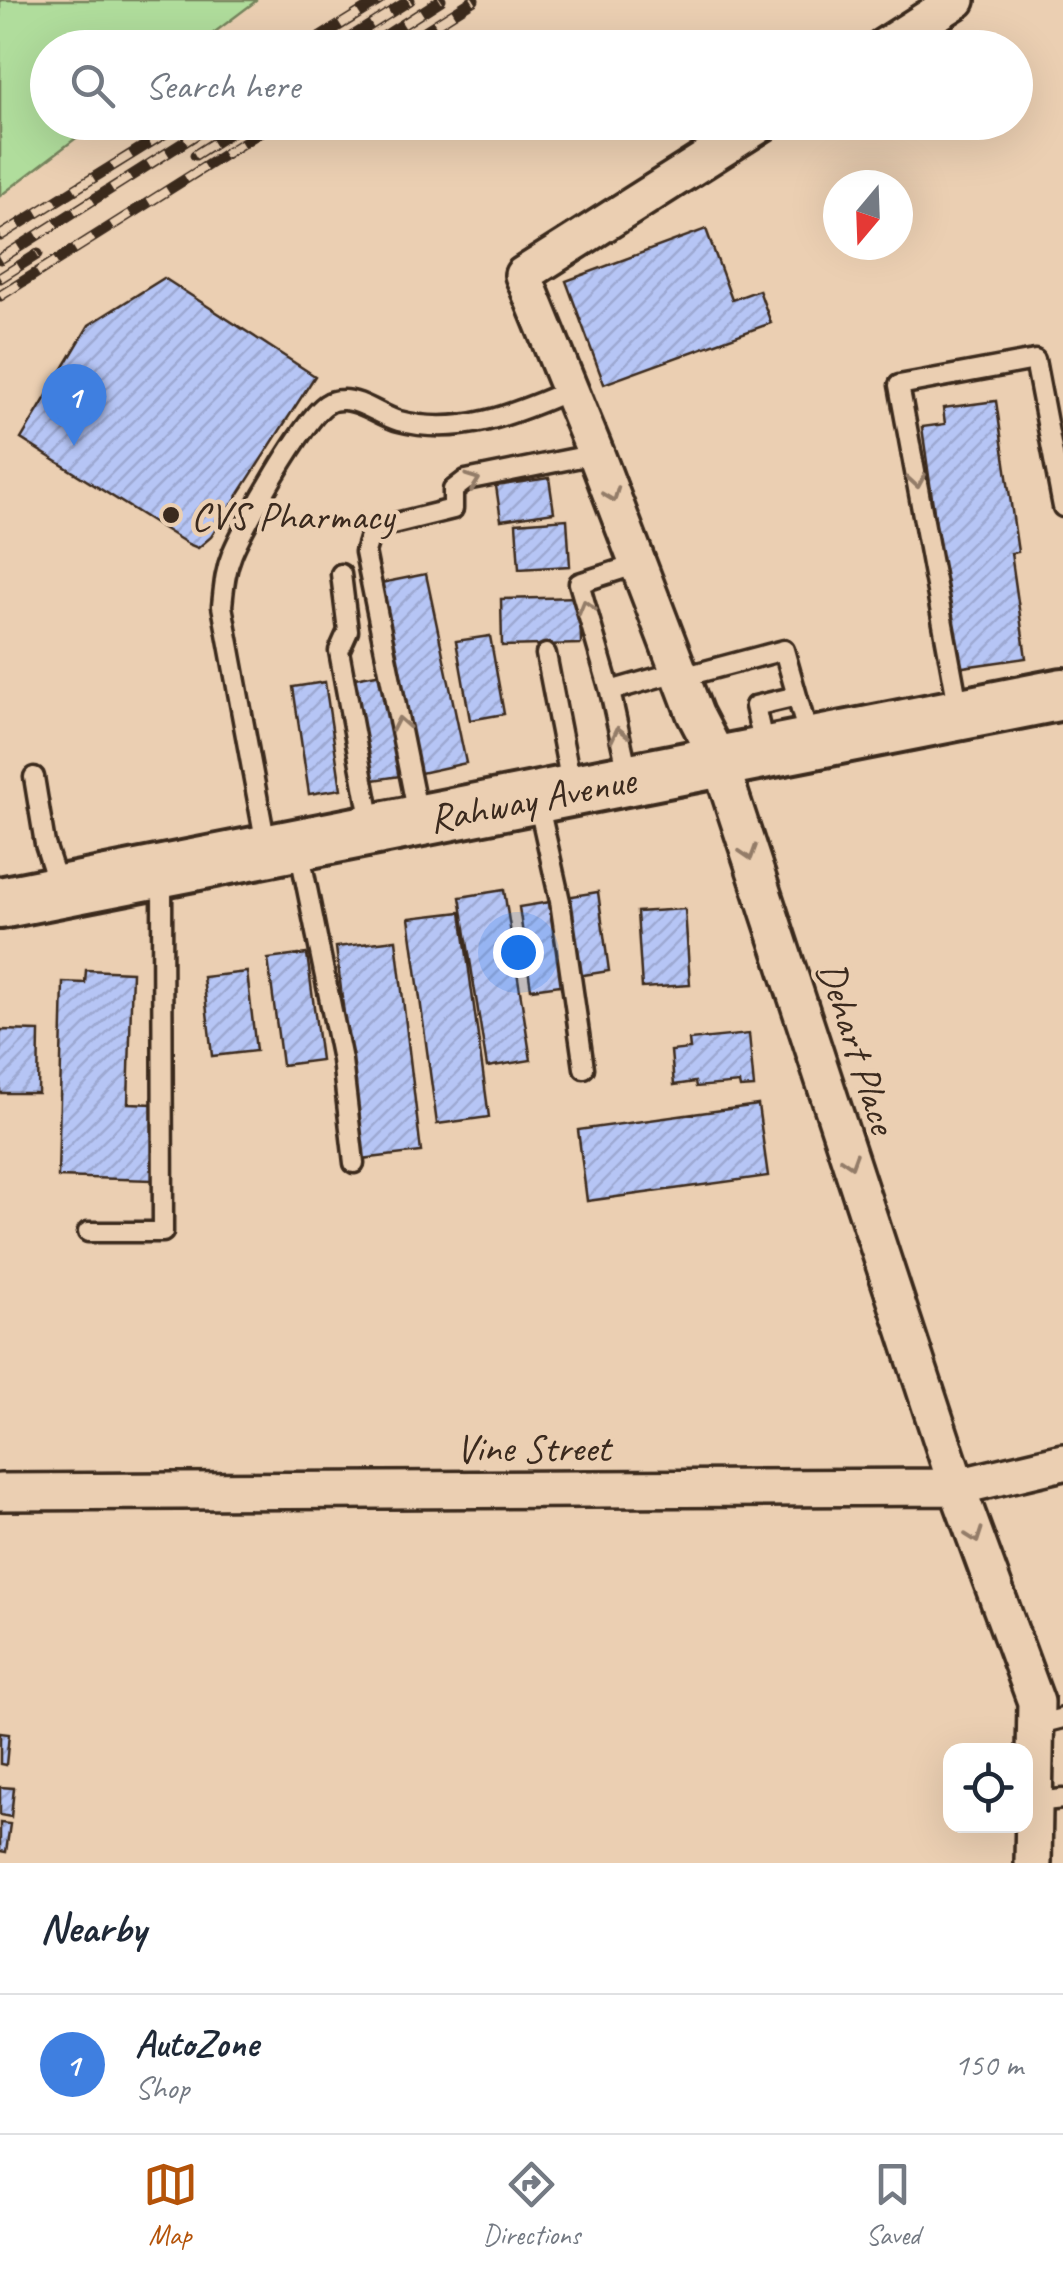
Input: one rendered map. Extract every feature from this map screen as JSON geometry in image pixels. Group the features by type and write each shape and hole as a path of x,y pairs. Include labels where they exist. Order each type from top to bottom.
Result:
{"main road":[{"name":"Rahway Avenue","path":"0,903 629,778 773,737 1062,700"}],"street":[{"path":"910,30 958,0"},
{"name":"Dehart Place","path":"736,140 523,275 695,714 773,737 957,1487 1036,1702 1049,1721 1049,1801 1033,1863"},
{"name":"Vine Street","path":"0,1492 957,1487 1063,1462"}],"lane":[{"path":"960,714 899,385 1035,360 1063,506"},
{"path":"354,1163 342,1060 282,847 222,606 224,576 234,550 294,445 325,404 343,399 395,420 432,428 478,424 570,390"},
{"path":"396,825 366,552 372,529 453,509 453,490 466,480 596,454"},
{"path":"629,778 610,691 579,582 638,564"},
{"path":"342,574 348,631 339,650 396,825"},
{"path":"610,691 784,650 773,737"},
{"path":"546,654 560,901 584,1068"},
{"path":"34,776 45,844 60,891"},
{"path":"88,1232 164,1232 162,871"}],"green space":[{"path":"0,0 256,0 218,30 30,30 30,140 74,140 0,196"}],"building":[{"path":"706,229 732,300 759,290 771,323 604,384 566,281"},
{"path":"164,278 315,376 211,537 198,548 21,439 89,325"},
{"path":"996,401 1018,552 1011,553 1026,658 956,668 922,427 945,424 943,408"},
{"path":"549,478 554,512 501,520 496,486"},
{"path":"567,519 570,566 519,569 516,523"},
{"path":"426,574 466,763 416,774 376,584"},
{"path":"580,597 581,644 502,646 501,599"},
{"path":"490,636 504,714 470,720 456,641"},
{"path":"382,673 400,776 367,781 349,679"},
{"path":"325,682 341,789 309,794 293,687"},
{"path":"504,890 531,1060 487,1067 460,897"},
{"path":"598,892 609,971 577,976 566,897"},
{"path":"556,901 568,984 531,989 519,907"},
{"path":"685,909 690,985 642,988 637,912"},
{"path":"461,912 489,1117 437,1124 409,918"},
{"path":"396,940 421,1152 361,1159 336,947"},
{"path":"307,954 321,1060 282,1065 268,959"},
{"path":"86,970 132,972 128,1103 154,1104 152,1180 58,1177 63,982 85,983"},
{"path":"247,972 256,1051 212,1056 203,977"},
{"path":"0,1030 39,1031 38,1093 0,1093"},
{"path":"749,1034 754,1087 740,1088 739,1083 674,1085 671,1051 690,1049 689,1040"},
{"path":"758,1105 768,1176 587,1201 578,1130"},
{"path":"0,1733 9,1734 6,1765 0,1764"},
{"path":"0,1787 14,1788 11,1817 0,1815"},
{"path":"0,1823 10,1824 6,1852 0,1851"}],"railway":[{"path":"332,30 380,0"},
{"path":"362,30 410,0"},
{"path":"394,30 441,0"},
{"path":"426,30 474,0"},
{"path":"0,236 154,140"},
{"path":"0,259 188,140"},
{"path":"195,155 219,140"},
{"path":"0,296 247,140"},
{"path":"0,278 38,254"}],"place":[{"name":"AutoZone","path":"74,446"},
{"name":"CVS Pharmacy","path":"171,515"}]}
